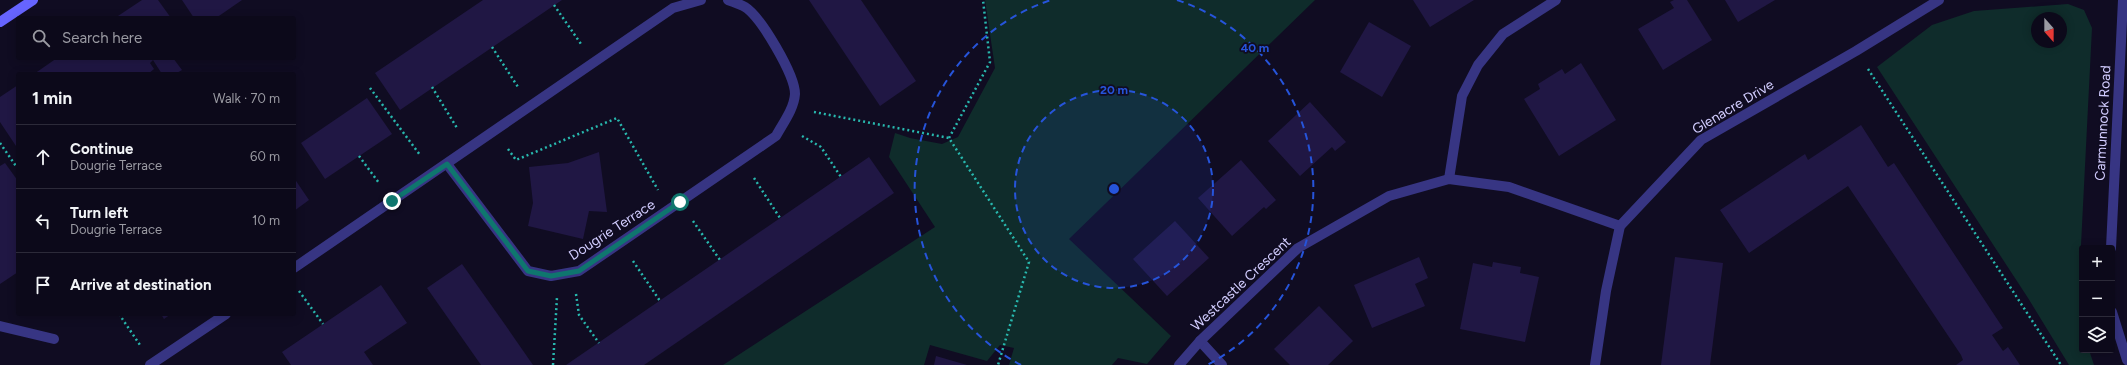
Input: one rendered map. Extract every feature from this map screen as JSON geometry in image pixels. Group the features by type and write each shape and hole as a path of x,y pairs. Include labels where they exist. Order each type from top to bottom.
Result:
{"street":[{"path":"0,22 33,0"},
{"path":"296,267 673,8 701,0"},
{"name":"Dougrie Terrace","path":"447,164 528,271 551,276 579,271 776,136 792,108 795,93 791,75 768,34 745,7 728,0"},
{"path":"1449,180 1462,96 1478,65 1503,34 1556,0"},
{"name":"Glenacre Drive","path":"1620,226 1701,140 1939,0"},
{"name":"Carmunnock Road","path":"2111,245 2123,0"},
{"name":"Westcastle Crescent","path":"1180,365 1200,341 1298,248 1389,196 1449,180 1510,187 1620,226"},
{"path":"1595,365 1606,291 1620,226"},
{"path":"2114,317 2127,360"},
{"path":"151,364 211,318"},
{"path":"0,326 54,339"},
{"path":"1200,341 1222,365"}],"path":[{"path":"949,138 990,62 983,0"},
{"path":"554,5 594,63"},
{"path":"492,47 531,106"},
{"path":"1856,50 2061,365"},
{"path":"432,87 470,148"},
{"path":"370,88 434,173"},
{"path":"792,108 949,138 1029,262 998,365"},
{"path":"494,132 516,160 617,118 669,209"},
{"path":"783,124 821,148 840,177"},
{"path":"0,143 16,166"},
{"path":"359,156 392,201"},
{"path":"742,160 780,218"},
{"path":"680,202 720,260"},
{"path":"621,243 660,301"},
{"path":"572,273 579,316 598,343"},
{"path":"553,365 559,275"},
{"path":"298,290 322,324"},
{"path":"120,316 151,364"}],"green space":[{"path":"985,0 1315,0 1069,239 1171,336 1147,364 1118,358 1112,365 1009,365 1014,348 1000,345 987,361 930,345 924,365 723,365 935,227 889,157 895,133 910,138 942,144 958,137 995,68"},
{"path":"2068,4 2084,10 2092,28 2081,245 2079,245 2079,353 2090,353 2094,365 2069,365 2028,298 1877,67 1932,25 1974,11"}],"building":[{"path":"142,0 158,0 170,16 118,16"},
{"path":"182,0 242,0 219,16 193,16"},
{"path":"483,0 562,0 400,110 375,73"},
{"path":"809,0 861,0 916,81 880,106"},
{"path":"1413,0 1474,0 1430,27"},
{"path":"1674,0 1687,0 1712,40 1663,70 1638,29 1674,8 1670,2"},
{"path":"1725,0 1775,0 1738,22"},
{"path":"1369,22 1411,46 1382,97 1340,72"},
{"path":"54,60 153,60 150,63 154,69 150,72 37,72"},
{"path":"153,60 174,60 182,70 178,72 161,72"},
{"path":"1581,63 1616,120 1559,156 1524,99 1540,89 1538,84 1562,69 1565,74"},
{"path":"16,86 16,146 0,122 0,97"},
{"path":"367,98 392,134 325,179 301,143"},
{"path":"1310,102 1346,142 1335,151 1332,147 1300,176 1268,141"},
{"path":"1861,125 1888,167 1894,163 2003,328 1992,335 2003,351 2008,347 2020,365 1956,365 1963,360 1961,355 1848,186 1749,253 1720,210 1805,154 1808,160"},
{"path":"599,152 607,212 589,211 583,239 528,226 533,203 529,167 568,163"},
{"path":"869,157 894,193 644,365 566,365"},
{"path":"1241,160 1276,200 1266,209 1264,207 1232,236 1198,198"},
{"path":"5,163 16,178 16,273 0,284 0,166"},
{"path":"296,181 309,200 296,210"},
{"path":"1175,221 1209,258 1167,296 1133,259"},
{"path":"1419,257 1428,278 1415,284 1425,306 1372,328 1354,285"},
{"path":"1675,257 1723,263 1710,365 1661,365"},
{"path":"1493,262 1521,267 1520,273 1539,277 1525,342 1460,329 1473,263 1492,267"},
{"path":"462,264 533,365 481,365 427,288"},
{"path":"381,285 407,323 364,352 373,365 291,365 282,352"},
{"path":"1319,306 1353,341 1328,365 1290,365 1274,349"},
{"path":"936,356 967,365 934,365"}],"route":[{"path":"392,201 447,164 528,271 551,276 579,271 680,202"}]}
